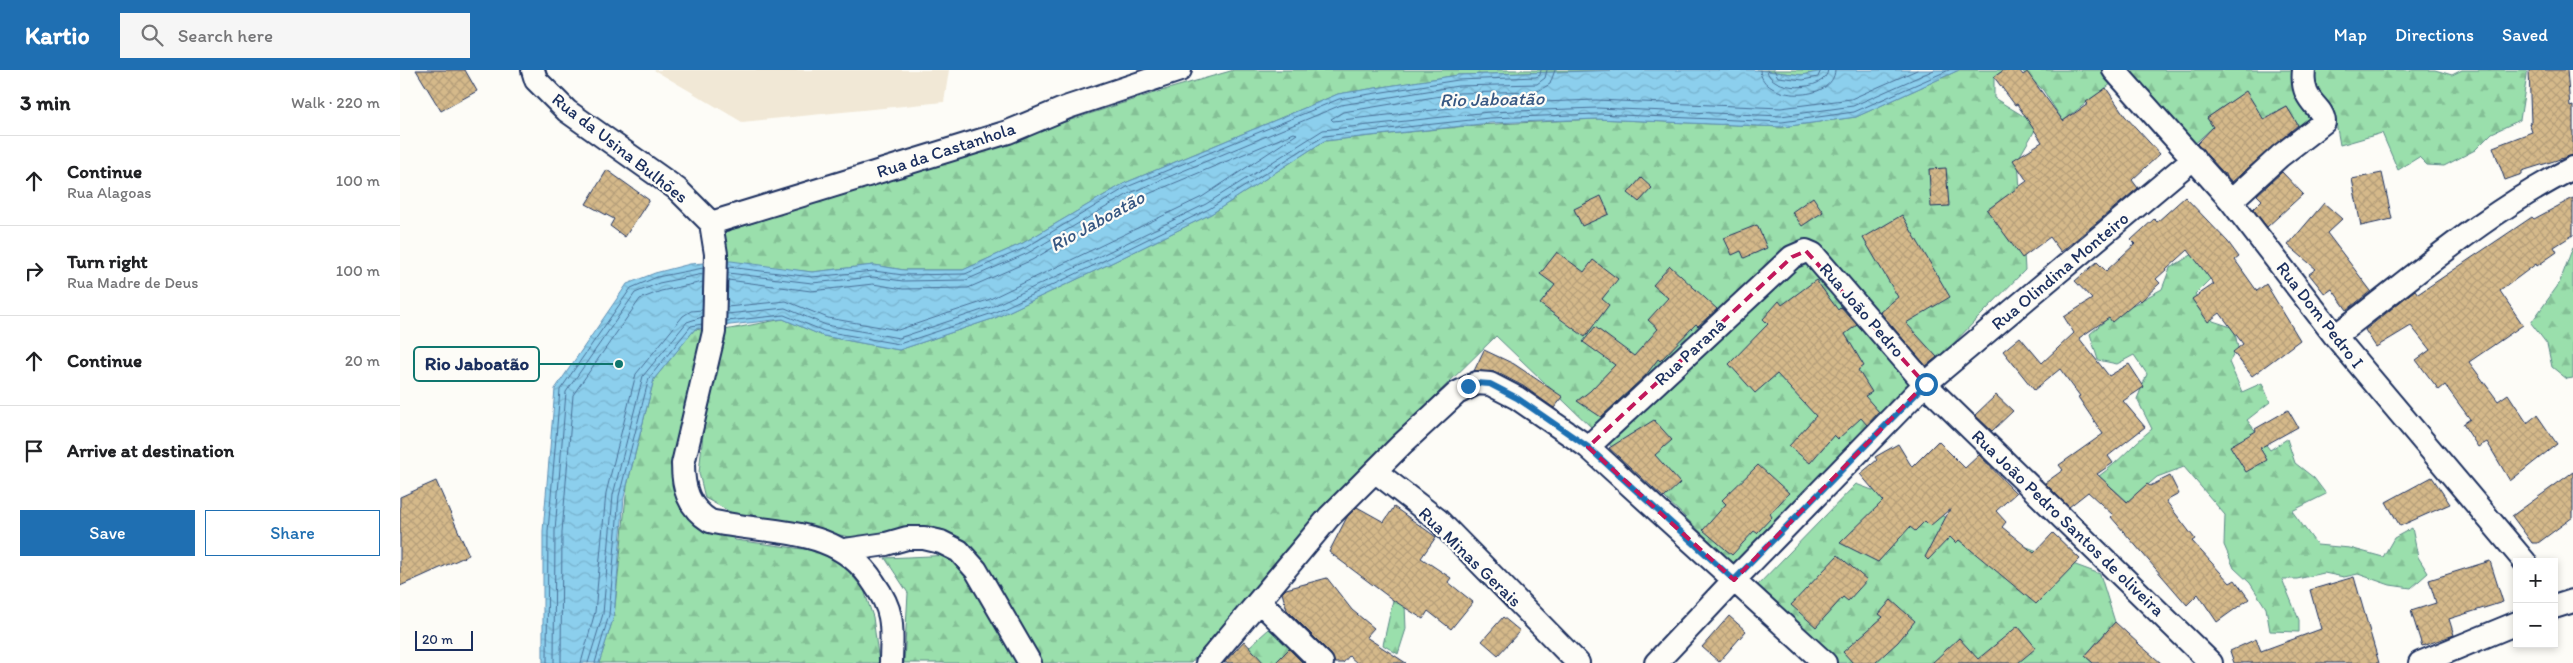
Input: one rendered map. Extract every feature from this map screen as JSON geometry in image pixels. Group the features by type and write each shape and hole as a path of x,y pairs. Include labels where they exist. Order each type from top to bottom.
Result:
{"street":[{"name":"Rua da Usina Bulhões","path":"533,70 536,80 567,111 677,189 710,223"},
{"name":"Rua da Castanhola","path":"710,223 1008,132 1068,107 1180,70"},
{"name":"Rua Dom Pedro I","path":"2114,70 2231,201 2335,336 2522,558"},
{"path":"2231,201 2280,156 2324,122 2324,118 2309,100 2304,90 2304,70"},
{"name":"Rua Olindina Monteiro","path":"1656,663 1734,580 1926,384 2194,158"},
{"path":"2335,336 2485,222 2523,196 2573,168"},
{"path":"710,223 716,254 714,332 683,464 683,484 689,500 699,514 710,521 818,538 845,550 870,575 883,597 890,617 891,663"},
{"name":"Rua João Pedro","path":"1792,257 1802,251 1814,254 1926,384"},
{"name":"Rua Paraná","path":"1588,447 1792,257"},
{"path":"1206,663 1329,517 1401,445 1457,393 1476,383 1490,384 1517,398 1588,447 1825,663"},
{"name":"Rua João Pedro Santos de oliveira","path":"1926,384 2211,663"},
{"name":"Rua Minas Gerais","path":"1376,472 1438,520 1578,663"},
{"path":"845,550 886,544 907,538 924,538 942,542 959,551 976,570 1030,663"},
{"path":"1258,601 1322,663"},
{"path":"2420,663 2513,625"}],"highlighted area":[{"path":"1806,251 1925,384 1734,580 1588,447 1792,257"}],"shaded area":[{"path":"654,70 949,70 944,102 742,122"}],"green space":[{"path":"1234,70 1624,70 1458,75 1338,94 1125,183 1023,243 963,270 904,270 874,265 812,272 725,262 725,232 1154,93"},
{"path":"1757,70 1828,70 1802,75"},
{"path":"1959,70 2004,70 1994,77 1994,98 2038,125 2018,159 2025,270 1736,566 1496,336 1322,507 1191,663 904,663 908,593 885,558 976,554 941,529 860,539 734,514 705,498 699,473 713,335 671,460 735,540 833,553 864,590 873,617 879,663 599,663 614,616 627,486 654,379 695,329 714,332 783,319 823,336 899,350 995,318 1211,214 1324,141 1476,125 1597,119 1782,127 1856,117"},
{"path":"2021,70 2107,70 2116,80 2063,121 2043,90"},
{"path":"2125,70 2299,70 2314,120 2301,131 2287,107 2263,119 2245,92 2207,118 2213,127 2190,148"},
{"path":"2315,70 2435,70 2452,75 2462,70 2527,70 2527,75 2520,120 2492,133 2475,150 2444,166 2427,165 2419,157 2398,170 2382,133 2340,145 2335,117 2310,91"},
{"path":"2573,247 2573,378 2567,379 2552,367 2547,344 2531,323 2559,284"},
{"path":"2193,254 2211,278 2195,294 2213,321 2234,328 2238,348 2229,362 2242,392 2262,383 2270,402 2247,420 2270,450 2287,439 2295,463 2314,478 2326,494 2292,511 2317,545 2350,548 2383,557 2394,538 2412,528 2418,557 2428,573 2411,588 2390,585 2358,574 2344,577 2324,573 2297,579 2282,579 2299,620 2299,632 2270,631 2266,608 2250,583 2234,568 2224,545 2225,515 2184,467 2157,477 2128,502 2099,476 2152,429 2137,399 2147,374 2134,355 2117,364 2098,360 2090,334 2107,319 2162,289 2170,268"},
{"path":"1856,484 2100,574 2115,622 2085,656 2093,663 1835,663 1754,589"},
{"path":"1393,600 1405,605 1406,629 1398,654 1383,645"},
{"path":"1269,629 1307,663 1231,663"}],"water":[{"name":"Rio Jaboatão","path":"1624,70 1757,70 1802,75 1828,70 1959,70 1856,117 1782,127 1597,119 1490,123 1324,141 1211,214 995,318 899,350 823,336 783,319 695,329 654,379 624,497 614,616 599,663 543,663 543,531 555,389 627,284 655,273 690,264 731,261 812,272 874,265 904,270 963,270 1023,243 1125,183 1338,94 1458,75"}],"building":[{"path":"416,70 465,70 477,91 441,111"},
{"path":"2004,70 2019,70 2023,75 2027,72 2063,121 2088,104 2086,102 2106,88 2125,116 2160,154 2132,180 2138,188 2061,252 2050,237 2022,258 1987,210 2027,181 2013,160 2042,142 2017,104 2015,105 1994,77"},
{"path":"2529,70 2567,70 2570,107 2573,106 2573,155 2522,171 2522,174 2505,180 2493,147 2532,132 2529,123 2531,122"},
{"path":"2246,91 2264,120 2287,107 2298,125 2232,182 2197,144 2213,127 2207,118"},
{"path":"1946,168 1949,206 1931,207 1929,169"},
{"path":"607,170 649,200 625,237 610,226 614,219 586,204"},
{"path":"2282,172 2303,194 2267,227 2253,209 2262,200 2257,195"},
{"path":"2382,173 2392,219 2361,226 2352,179"},
{"path":"1641,178 1652,188 1639,202 1628,193"},
{"path":"1601,196 1609,214 1582,226 1574,209"},
{"path":"1813,197 1823,212 1802,226 1792,212"},
{"path":"2185,197 2228,242 2239,257 2235,260 2257,291 2266,284 2300,340 2252,376 2233,352 2243,344 2220,313 2208,322 2192,299 2214,284 2188,250 2156,279 2160,283 2141,301 2139,299 2112,322 2109,318 2079,338 2109,376 2129,364 2144,387 2123,401 2145,427 2108,456 2113,463 2097,474 2127,502 2147,484 2150,486 2170,476 2179,494 2166,501 2195,539 2192,541 2230,583 2235,580 2249,599 2217,622 2198,594 2187,605 2111,517 2113,515 2088,492 2069,507 2045,483 2063,470 2059,465 2103,434 2078,397 2080,396 2060,369 2034,390 2003,351 2020,337 2042,363 2074,333 2064,317 2092,299 2075,281 2097,262 2106,271 2135,244 2131,240 2154,219 2157,222"},
{"path":"2573,198 2573,235 2554,247 2557,252 2537,266 2536,264 2500,291 2523,325 2469,362 2498,401 2508,394 2527,423 2537,415 2557,444 2510,481 2487,442 2478,447 2463,424 2470,419 2445,385 2439,390 2416,360 2430,350 2411,326 2376,347 2365,330 2415,290 2418,294 2532,217 2534,219"},
{"path":"2324,203 2342,219 2327,233 2371,291 2347,310 2332,289 2325,294 2309,274 2316,269 2288,245"},
{"path":"1902,215 1950,297 1906,323 1937,357 1926,366 1880,312 1898,297 1863,238"},
{"path":"1757,225 1767,248 1744,258 1741,251 1732,255 1724,238"},
{"path":"1557,252 1584,272 1593,260 1618,279 1602,299 1609,305 1585,337 1540,304 1555,285 1540,274"},
{"path":"1670,266 1717,309 1698,326 1696,324 1660,361 1658,359 1646,375 1601,417 1577,401 1590,391 1615,365 1583,342 1595,327 1634,356 1658,329 1648,320 1668,298 1653,285"},
{"path":"1816,280 1838,310 1841,307 1857,325 1845,334 1864,366 1858,370 1872,392 1865,396 1879,412 1867,425 1861,418 1838,439 1834,435 1810,463 1789,446 1816,416 1777,374 1755,393 1729,364 1768,324 1763,319 1779,301 1782,305"},
{"path":"1484,350 1514,364 1563,397 1554,408 1523,386 1496,372 1474,371"},
{"path":"1996,395 2013,411 1992,431 1975,415"},
{"path":"2288,410 2298,427 2260,448 2267,460 2246,472 2230,446"},
{"path":"1654,420 1672,440 1655,455 1680,483 1664,498 1609,448"},
{"path":"1938,441 1965,468 1979,455 2016,493 1996,511 2006,522 2002,527 2034,553 2053,533 2080,559 2036,604 1959,540 1956,543 1950,537 1928,560 1925,557 1950,509 1930,526 1925,521 1915,531 1910,527 1878,562 1840,543 1883,501 1860,474 1877,460 1875,457 1898,444 1912,467"},
{"path":"1758,465 1789,493 1770,514 1772,517 1757,533 1754,531 1732,555 1703,530 1726,504 1722,500"},
{"path":"2573,472 2573,517 2538,543 2532,543 2512,516"},
{"path":"2432,477 2450,504 2400,526 2386,502"},
{"path":"436,481 469,555 400,586 400,497"},
{"path":"1357,507 1384,522 1394,507 1436,537 1421,558 1451,578 1448,582 1473,602 1451,629 1428,611 1423,619 1393,600 1329,552 1347,517"},
{"path":"1838,555 1867,580 1848,601 1843,597 1816,627 1791,605"},
{"path":"2490,561 2503,602 2449,619 2454,635 2422,646 2411,611 2436,603 2429,580"},
{"path":"2354,577 2379,663 2234,663 2230,651 2256,639 2261,651 2321,629 2310,590"},
{"path":"1327,578 1352,610 1374,628 1366,637 1406,663 1357,663 1349,656 1343,663 1335,663 1331,654 1287,610 1282,593 1286,589"},
{"path":"1891,600 1915,621 1898,642 1875,663 1853,663 1843,652 1883,617 1879,614"},
{"path":"1729,616 1746,631 1719,662 1702,647"},
{"path":"1503,617 1520,631 1498,655 1482,641"},
{"path":"2115,622 2161,663 2093,663 2085,656"},
{"path":"2018,626 2036,648 2018,663 1932,663 1959,638 1978,659"},
{"path":"1244,641 1264,663 1224,663"},
{"path":"1289,649 1303,663 1275,663"}],"place":[{"name":"Rio Jaboatão","path":"619,364"}],"route":[{"path":"1468,386 1476,383 1490,384 1517,398 1588,447 1734,580 1926,384"}]}
